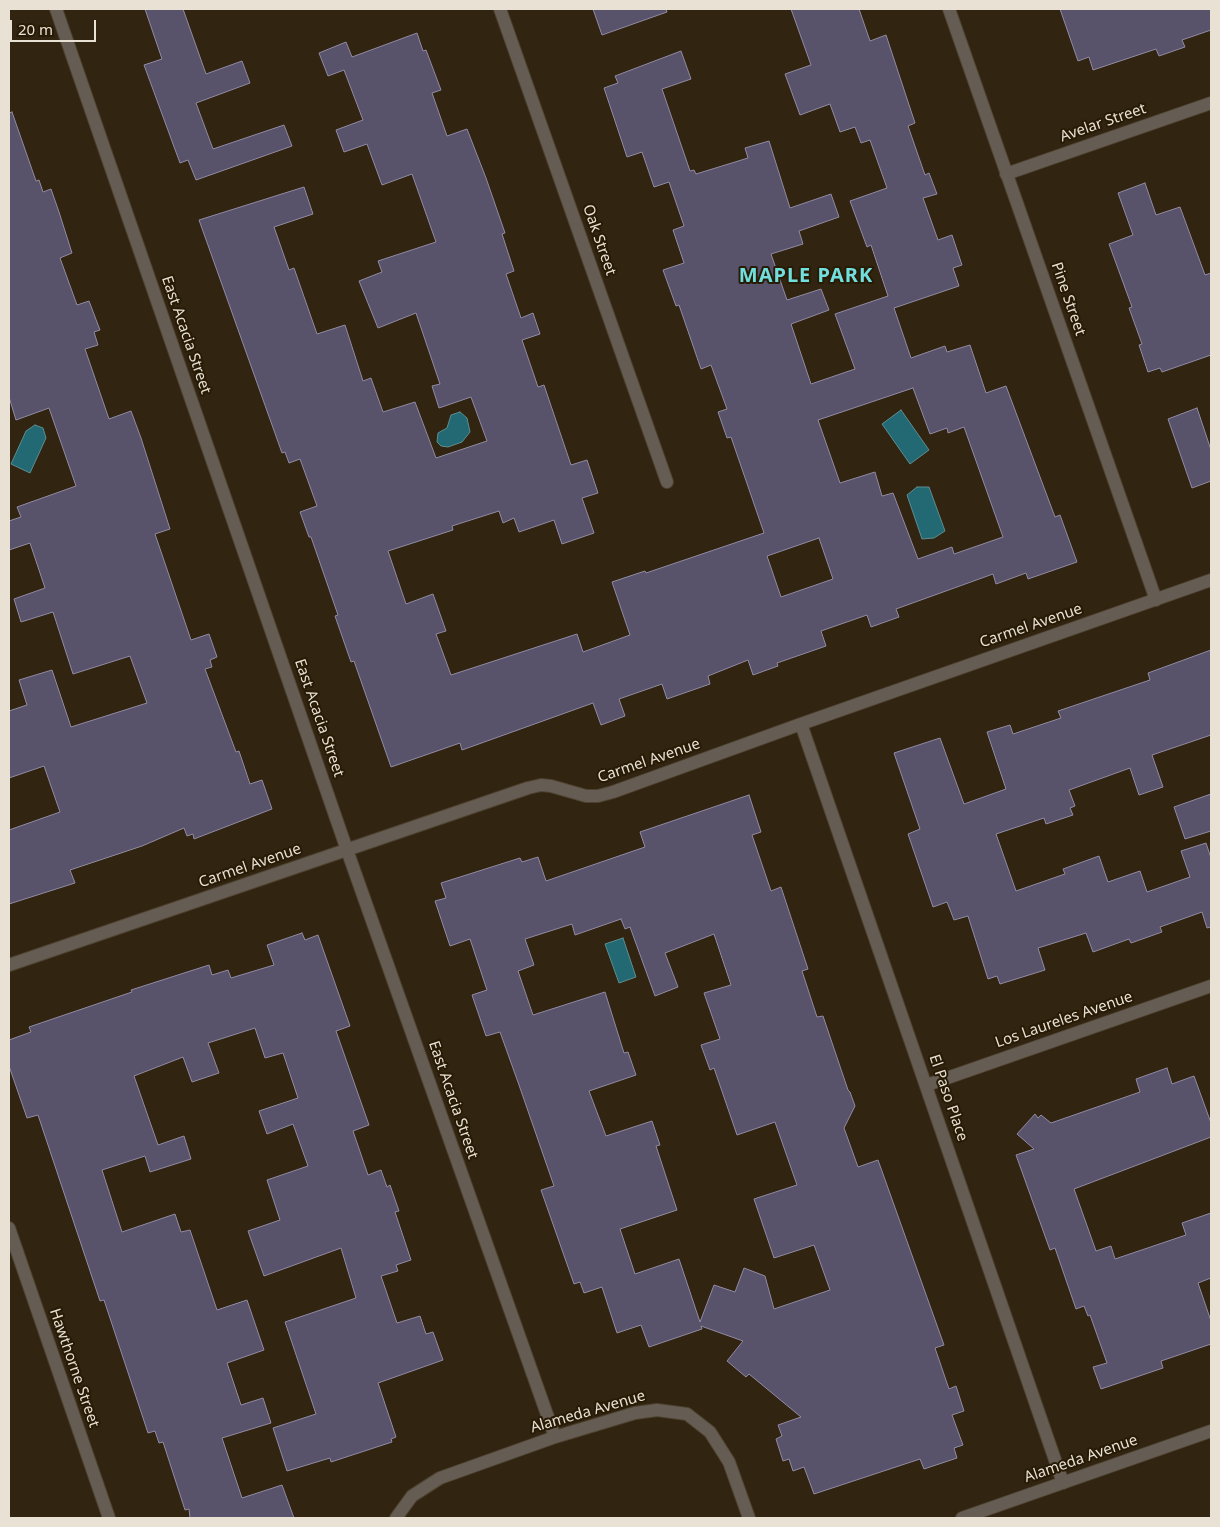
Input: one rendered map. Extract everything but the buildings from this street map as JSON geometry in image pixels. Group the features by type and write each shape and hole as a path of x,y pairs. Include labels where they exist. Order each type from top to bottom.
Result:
{"street":[{"name":"East Acacia Street","path":"56,9 347,850 555,1437"},
{"name":"Oak Street","path":"500,9 667,482"},
{"name":"Pine Street","path":"949,9 1156,600"},
{"name":"Avelar Street","path":"1006,174 1211,103"},
{"name":"Carmel Avenue","path":"9,965 505,795 541,785 586,796 598,796 1211,580"},
{"name":"El Paso Place","path":"801,724 1064,1483"},
{"name":"Los Laureles Avenue","path":"927,1085 1211,986"},
{"name":"Hawthorne Street","path":"9,1228 109,1518"},
{"name":"Alameda Avenue","path":"396,1518 412,1496 440,1478 555,1437 635,1413 657,1410 687,1414 710,1432 720,1447 735,1478 749,1518"},
{"name":"Alameda Avenue","path":"962,1518 1211,1431"}],"water":[{"path":"901,410 929,450 910,464 882,424"},
{"path":"460,412 467,418 470,432 462,442 448,447 441,446 437,442 438,433 447,428 451,415"},
{"path":"35,425 43,428 46,438 30,473 11,464 26,431"},
{"path":"917,487 929,487 945,531 934,538 922,539 907,495"},
{"path":"623,938 636,977 619,983 605,944"}],"district":[{"name":"MAPLE PARK","path":"806,276"}]}
